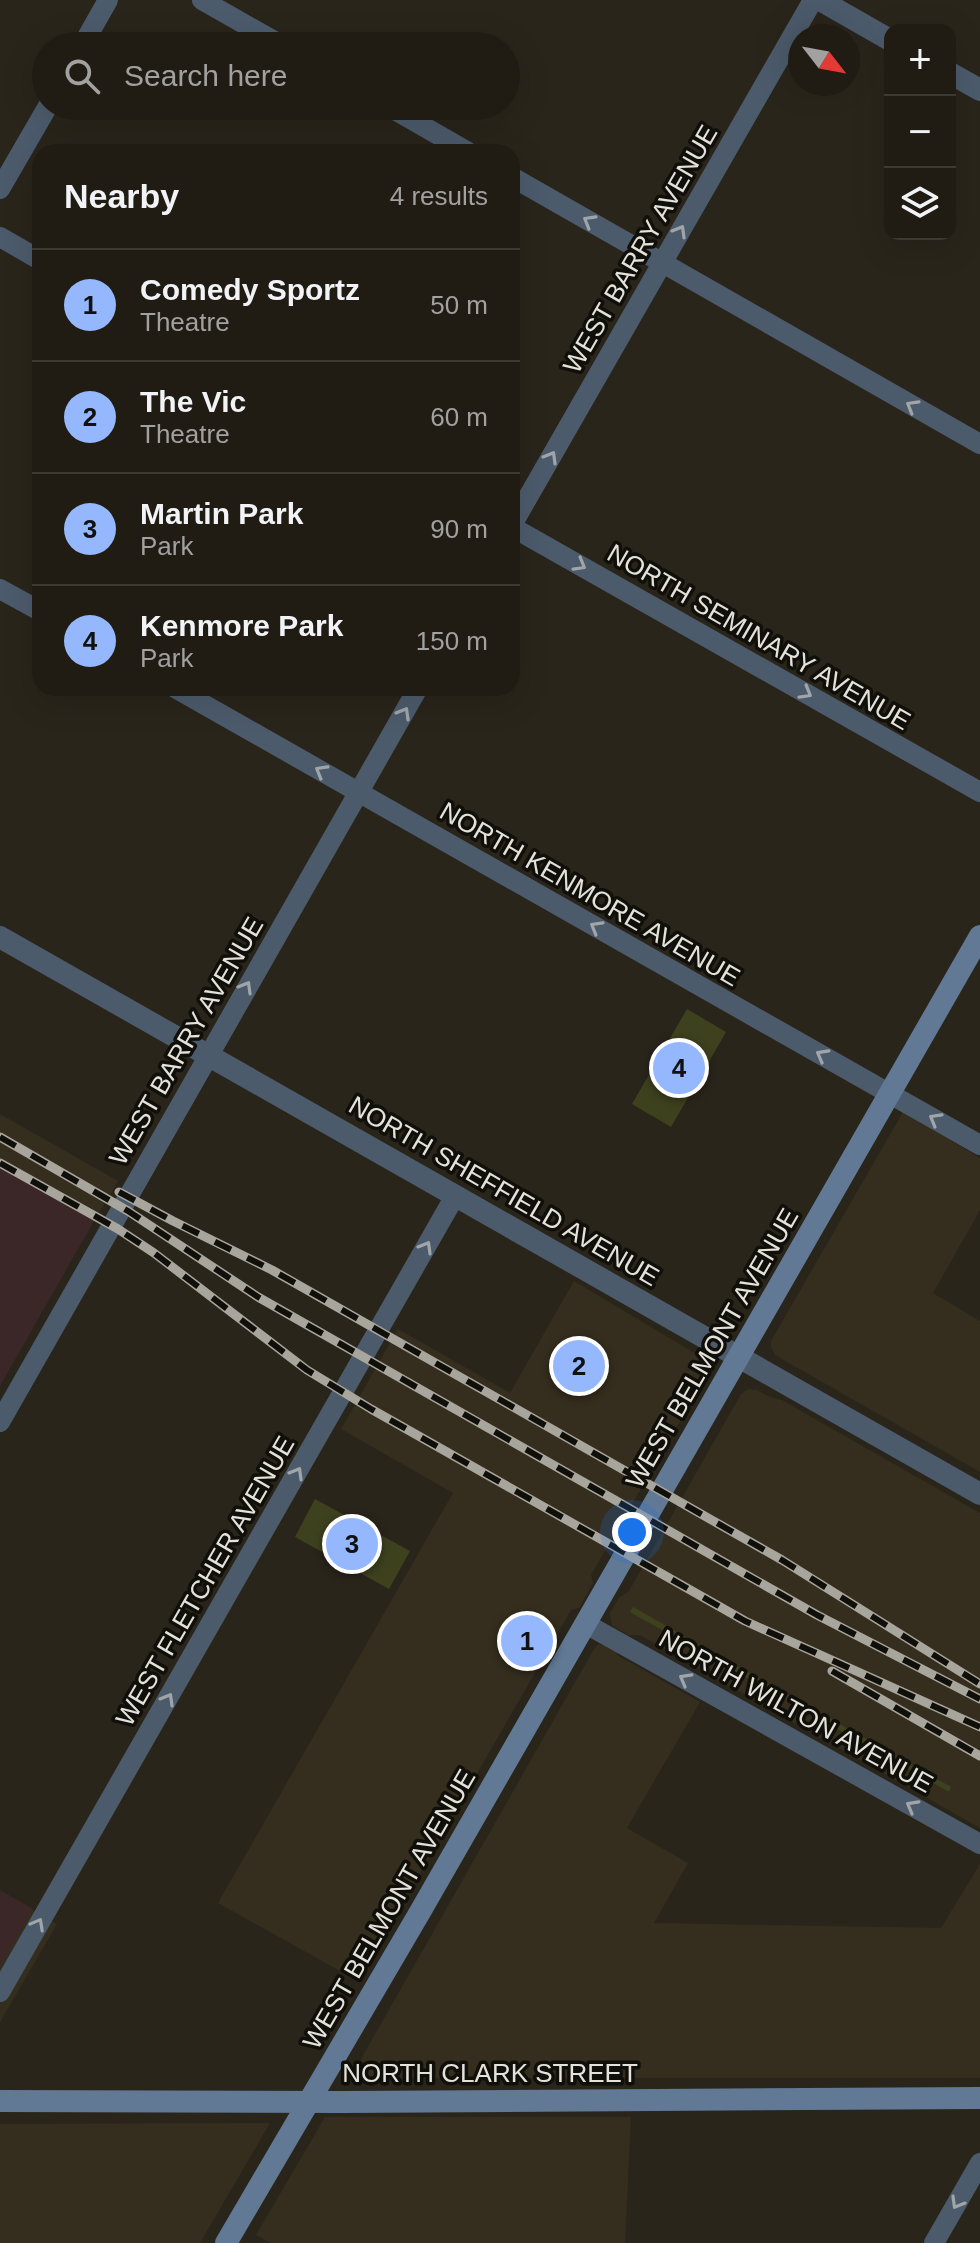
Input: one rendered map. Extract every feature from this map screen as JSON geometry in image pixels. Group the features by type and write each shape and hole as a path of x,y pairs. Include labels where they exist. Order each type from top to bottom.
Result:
{"main road":[{"name":"WEST BELMONT AVENUE","path":"226,2243 311,2102 980,936"},
{"name":"NORTH CLARK STREET","path":"0,2101 980,2098"}],"street":[{"path":"90,32 108,0"},
{"path":"202,0 258,32"},
{"name":"WEST BARRY AVENUE","path":"520,512 813,0"},
{"path":"820,0 884,37"},
{"path":"956,76 980,90"},
{"path":"0,189 40,120"},
{"path":"412,120 454,144"},
{"path":"520,182 980,444"},
{"path":"0,237 32,255"},
{"name":"NORTH SEMINARY AVENUE","path":"520,531 980,792"},
{"path":"0,589 32,607"},
{"name":"NORTH KENMORE AVENUE","path":"189,696 980,1145"},
{"name":"WEST BARRY AVENUE","path":"0,1422 413,696"},
{"name":"NORTH SHEFFIELD AVENUE","path":"0,937 980,1494"},
{"name":"WEST FLETCHER AVENUE","path":"0,1992 455,1196"},
{"name":"NORTH WILTON AVENUE","path":"586,1624 980,1844"},
{"path":"934,2243 980,2163"}],"shaded area":[{"path":"903,1112 980,1158 980,1210 933,1293 980,1321 980,1472 775,1355 771,1347 771,1341"},
{"path":"0,1114 118,1181 95,1219 0,1165"},
{"path":"0,1165 95,1219 0,1386"},
{"path":"574,1281 706,1360 709,1371 591,1575 593,1583 579,1608 571,1610 358,1981 218,1903 453,1493 341,1429 398,1329 510,1393"},
{"path":"748,1389 782,1400 980,1513 980,1828 640,1635 628,1635 612,1625 610,1613 619,1598 629,1591 741,1394"},
{"path":"598,1645 616,1650 617,1655 700,1702 627,1828 688,1863 654,1923 941,1928 980,1864 980,2078 365,2078 359,2074 357,2066"},
{"path":"0,1890 33,1909 0,1966"},
{"path":"0,1891 57,1924 0,2022"},
{"path":"325,2117 631,2117 625,2243 271,2243 256,2235"},
{"path":"270,2123 200,2243 0,2243 0,2124"}],"green space":[{"path":"687,1009 726,1032 671,1127 632,1104"},
{"path":"315,1499 410,1551 389,1589 295,1537"},
{"path":"633,1607 951,1787 949,1792 630,1612"}],"railway":[{"path":"0,1137 128,1211 258,1297 817,1615 980,1699"},
{"path":"0,1163 118,1229 307,1370 371,1409 745,1621 980,1727"},
{"path":"119,1192 272,1270 782,1560 980,1684"},
{"path":"832,1671 980,1756"}],"place":[{"name":"Kenmore Park","path":"679,1068"},
{"name":"The Vic","path":"579,1366"},
{"name":"Martin Park","path":"352,1544"},
{"name":"Comedy Sportz","path":"527,1641"}]}
